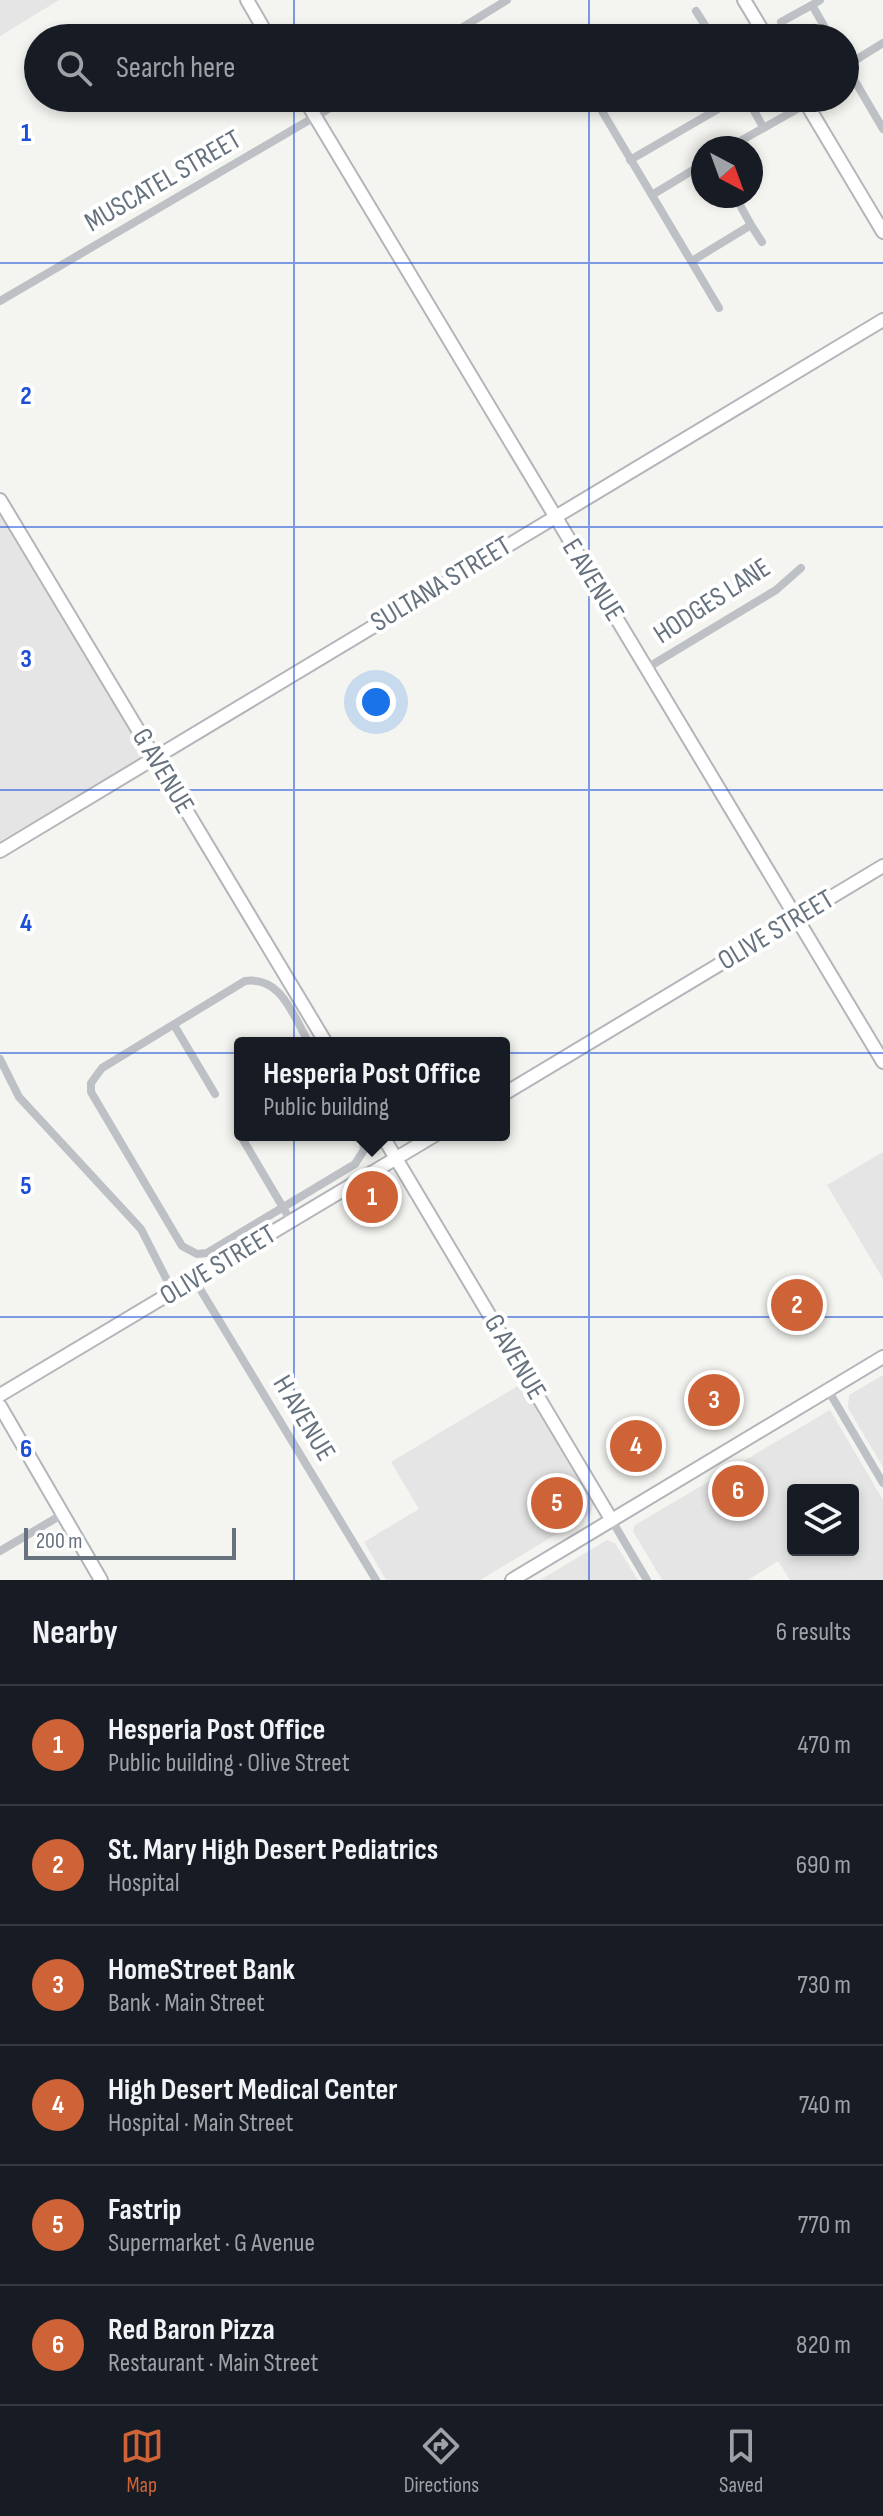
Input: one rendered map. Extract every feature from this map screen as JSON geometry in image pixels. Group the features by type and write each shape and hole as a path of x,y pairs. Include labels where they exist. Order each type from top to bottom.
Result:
{"street":[{"path":"247,0 261,24"},
{"path":"744,0 758,23"},
{"path":"466,24 501,1"},
{"path":"781,22 816,2 825,24"},
{"path":"696,11 704,24"},
{"path":"859,62 883,43"},
{"path":"859,92 882,127"},
{"name":"E AVENUE","path":"313,112 883,1062"},
{"name":"MUSCATEL STREET","path":"0,301 324,112"},
{"path":"604,112 719,308"},
{"path":"630,160 713,112"},
{"path":"755,112 763,127"},
{"path":"748,136 787,112"},
{"path":"813,112 883,232"},
{"path":"652,195 691,171"},
{"path":"742,208 762,242"},
{"path":"692,261 751,225"},
{"name":"SULTANA STREET","path":"0,851 883,320"},
{"name":"G AVENUE","path":"0,500 322,1037"},
{"name":"HODGES LANE","path":"647,668 776,590 801,568"},
{"name":"OLIVE STREET","path":"510,1090 883,866"},
{"path":"305,1037 275,985 260,979 245,981 102,1068 91,1083 91,1092 182,1246 197,1254 207,1253 355,1164 364,1150 363,1141"},
{"path":"174,1025 215,1094"},
{"path":"0,1059 19,1097 141,1229 173,1292"},
{"path":"244,1141 291,1221"},
{"name":"G AVENUE","path":"386,1141 647,1580"},
{"name":"OLIVE STREET","path":"0,1395 425,1141"},
{"name":"H AVENUE","path":"194,1279 376,1580"},
{"path":"512,1580 883,1357"},
{"path":"828,1390 883,1483"},
{"path":"0,1406 101,1580"},
{"path":"0,1551 63,1514"}],"shaded area":[{"path":"0,0 59,0 0,36"},
{"path":"0,512 147,755 0,841"},
{"path":"883,1152 883,1279 827,1185"},
{"path":"883,1375 883,1467 848,1408 849,1395"},
{"path":"521,1384 593,1505 590,1514 480,1580 386,1580 364,1542 419,1509 391,1462"},
{"path":"830,1410 883,1500 883,1580 790,1580 778,1561 748,1580 662,1580 633,1531 635,1525"},
{"path":"607,1540 615,1543 638,1580 540,1580"}],"place":[{"name":"Hesperia Post Office","path":"372,1197"},
{"name":"St. Mary High Desert Pediatrics","path":"797,1305"},
{"name":"HomeStreet Bank","path":"714,1400"},
{"name":"High Desert Medical Center","path":"636,1446"},
{"name":"Red Baron Pizza","path":"738,1491"},
{"name":"Fastrip","path":"557,1503"}]}
